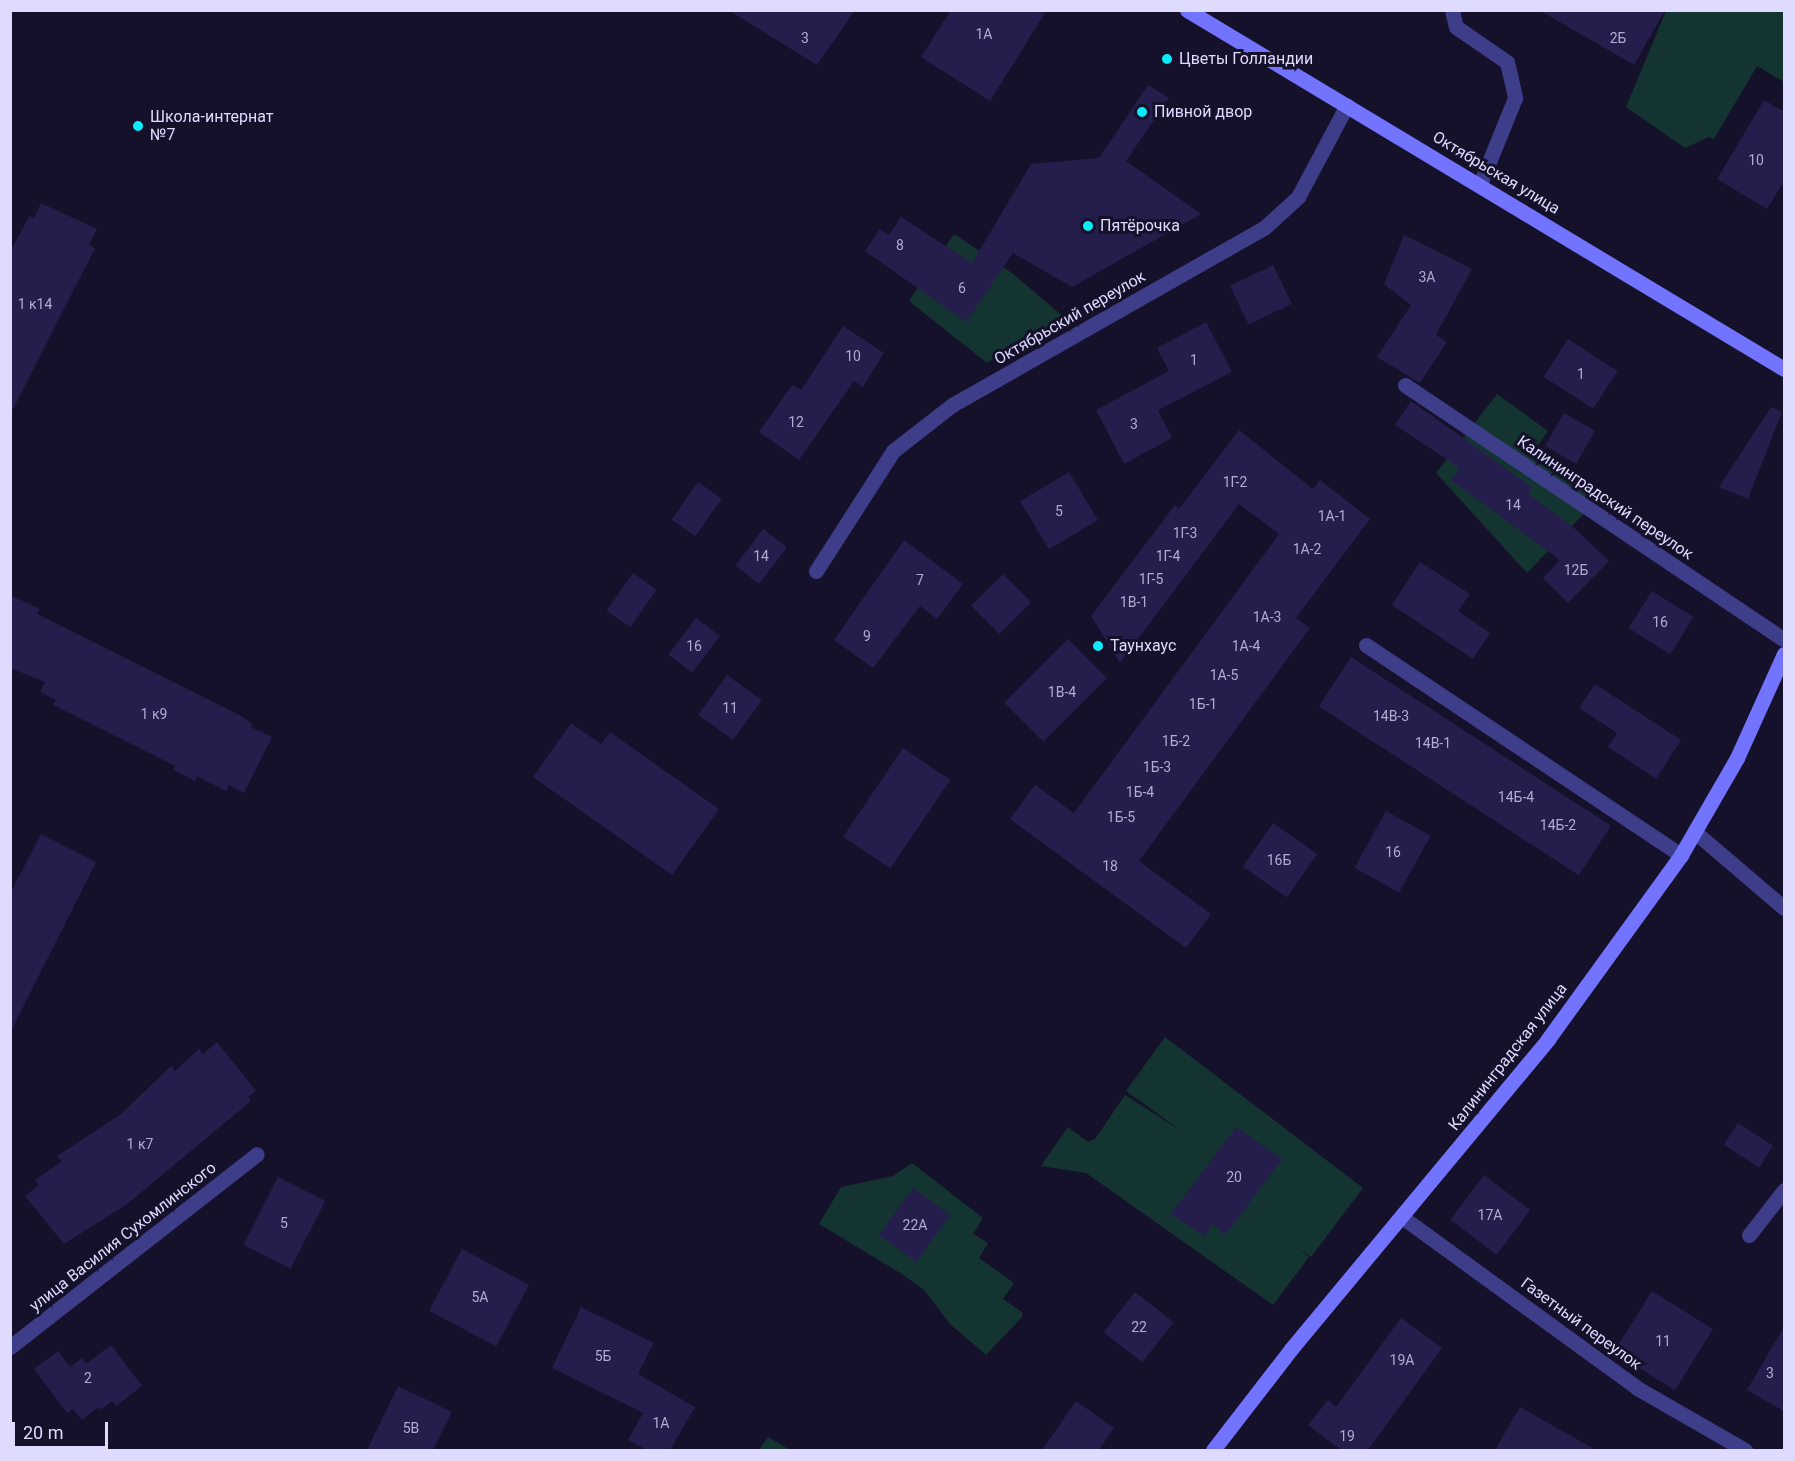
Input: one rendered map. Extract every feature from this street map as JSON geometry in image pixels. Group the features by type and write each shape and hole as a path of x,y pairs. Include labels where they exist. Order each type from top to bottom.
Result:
{"street":[{"name":"Октябрьская улица","path":"1187,10 1785,369"},
{"path":"1452,10 1456,27 1507,62 1515,98 1480,184"},
{"name":"Октябрьский переулок","path":"816,571 893,451 952,405 1264,228 1298,198 1347,105"},
{"name":"Калининградский переулок","path":"1405,385 1785,640"},
{"path":"1366,645 1681,855"},
{"name":"Калининградская улица","path":"1213,1450 1291,1349 1548,1039 1681,855 1768,694 1785,654"},
{"path":"1768,694 1785,673"},
{"path":"1695,832 1785,908"},
{"name":"улица Василия Сухомлинского","path":"10,1347 257,1154"},
{"path":"1749,1236 1785,1190"},
{"name":"Газетный переулок","path":"1402,1217 1637,1388 1745,1450"}],"green space":[{"path":"1666,11 1784,11 1784,82 1757,66 1714,139 1709,137 1685,148 1626,107"},
{"path":"954,234 1012,273 1065,318 987,363 909,301"},
{"path":"1497,394 1548,431 1532,454 1596,501 1527,573 1436,473"},
{"path":"1165,1037 1363,1188 1311,1257 1298,1248 1309,1257 1273,1305 1086,1173 1041,1166 1068,1127 1088,1142 1095,1139 1125,1095 1183,1132 1126,1091"},
{"path":"912,1163 983,1218 973,1234 988,1243 979,1258 1014,1283 1003,1299 1022,1312 1022,1317 986,1355 950,1324 924,1290 902,1274 819,1224 841,1187 893,1176"},
{"path":"768,1437 790,1450 759,1450"}],"building":[{"path":"728,10 855,10 817,65"},
{"path":"951,10 1047,10 990,101 921,57"},
{"path":"1539,10 1665,10 1634,65"},
{"name":"Пятёрочка","path":"1148,85 1169,98 1126,161 1201,214 1072,287 1013,253 966,322 865,251 880,229 889,235 901,217 972,263 1031,164 1099,158"},
{"path":"1764,100 1785,112 1785,180 1767,209 1717,179"},
{"path":"41,203 97,229 89,245 95,248 10,415 10,252 29,216 34,218"},
{"path":"1404,235 1472,269 1436,335 1447,342 1420,383 1377,357 1411,305 1384,284"},
{"path":"1273,265 1292,304 1249,325 1230,286"},
{"path":"1206,322 1232,372 1158,410 1172,438 1124,464 1096,410 1169,371 1157,348"},
{"path":"843,326 884,353 863,387 854,381 799,460 759,432 792,385 801,390"},
{"path":"1568,339 1617,371 1593,409 1543,377"},
{"path":"1411,401 1532,487 1528,494 1573,527 1609,561 1568,603 1543,578 1560,560 1451,480 1460,468 1395,425"},
{"path":"1771,407 1782,412 1748,499 1719,487"},
{"path":"1564,413 1595,431 1576,464 1545,446"},
{"path":"1239,430 1313,489 1320,480 1370,519 1296,618 1310,628 1139,861 1211,914 1186,948 1010,819 1035,785 1074,813 1279,534 1239,504 1120,663 1091,616 1175,505 1179,509"},
{"path":"1069,472 1098,520 1049,549 1020,501"},
{"path":"698,482 722,499 695,536 672,520"},
{"path":"763,529 787,547 759,584 735,566"},
{"path":"904,540 963,584 937,619 920,606 873,668 834,640"},
{"path":"1420,562 1470,594 1458,611 1490,633 1473,659 1392,605"},
{"path":"633,573 657,590 630,627 607,611"},
{"path":"1003,574 1031,602 999,634 971,606"},
{"path":"1652,591 1694,617 1670,654 1629,628"},
{"path":"10,595 40,609 37,614 243,717 252,724 251,727 272,737 244,793 229,785 226,791 197,776 195,781 173,770 175,766 53,705 56,700 40,692 45,682 10,668"},
{"path":"696,618 720,636 692,673 668,655"},
{"path":"1068,639 1107,678 1043,742 1004,703"},
{"path":"1351,657 1611,826 1579,875 1319,706"},
{"path":"727,675 762,700 733,740 698,715"},
{"path":"1595,684 1681,740 1656,779 1608,747 1617,733 1579,708"},
{"path":"571,723 601,744 610,732 719,809 672,875 533,777"},
{"path":"903,748 950,780 890,869 843,837"},
{"path":"1386,811 1431,836 1399,893 1354,868"},
{"path":"1273,823 1317,854 1287,897 1243,866"},
{"path":"41,834 96,862 10,1033 10,894"},
{"path":"217,1042 256,1091 248,1097 251,1101 126,1205 64,1244 25,1196 39,1185 35,1180 62,1161 57,1156 121,1114 171,1066 175,1071 199,1049 203,1054"},
{"path":"1738,1123 1773,1146 1759,1168 1724,1145"},
{"path":"1236,1127 1282,1159 1226,1234 1212,1224 1204,1236 1171,1214"},
{"path":"1484,1175 1530,1210 1497,1255 1450,1220"},
{"path":"278,1177 325,1201 291,1269 243,1245"},
{"path":"913,1188 950,1215 916,1262 879,1235"},
{"path":"462,1249 529,1285 496,1346 429,1311"},
{"path":"1652,1291 1713,1329 1675,1390 1614,1352"},
{"path":"1135,1292 1174,1322 1142,1362 1104,1332"},
{"path":"581,1307 654,1343 638,1374 695,1407 670,1450 647,1450 628,1440 643,1413 552,1368"},
{"path":"1401,1318 1442,1348 1368,1450 1341,1450 1308,1425 1328,1400 1336,1407"},
{"path":"1785,1325 1785,1412 1747,1390"},
{"path":"111,1345 142,1386 116,1406 112,1401 101,1410 98,1407 82,1420 73,1409 67,1413 34,1369 58,1351 70,1367 82,1358 86,1364"},
{"path":"398,1386 452,1412 433,1450 367,1450"},
{"path":"1076,1401 1114,1428 1099,1450 1042,1450"},
{"path":"1520,1407 1596,1450 1495,1450"}],"place":[{"name":"Цветы Голландии","path":"1167,59"},
{"name":"Пивной двор","path":"1142,112"},
{"name":"Школа-интернат №7","path":"138,126"},
{"name":"Пятёрочка","path":"1088,226"},
{"name":"Таунхаус","path":"1098,646"}]}
